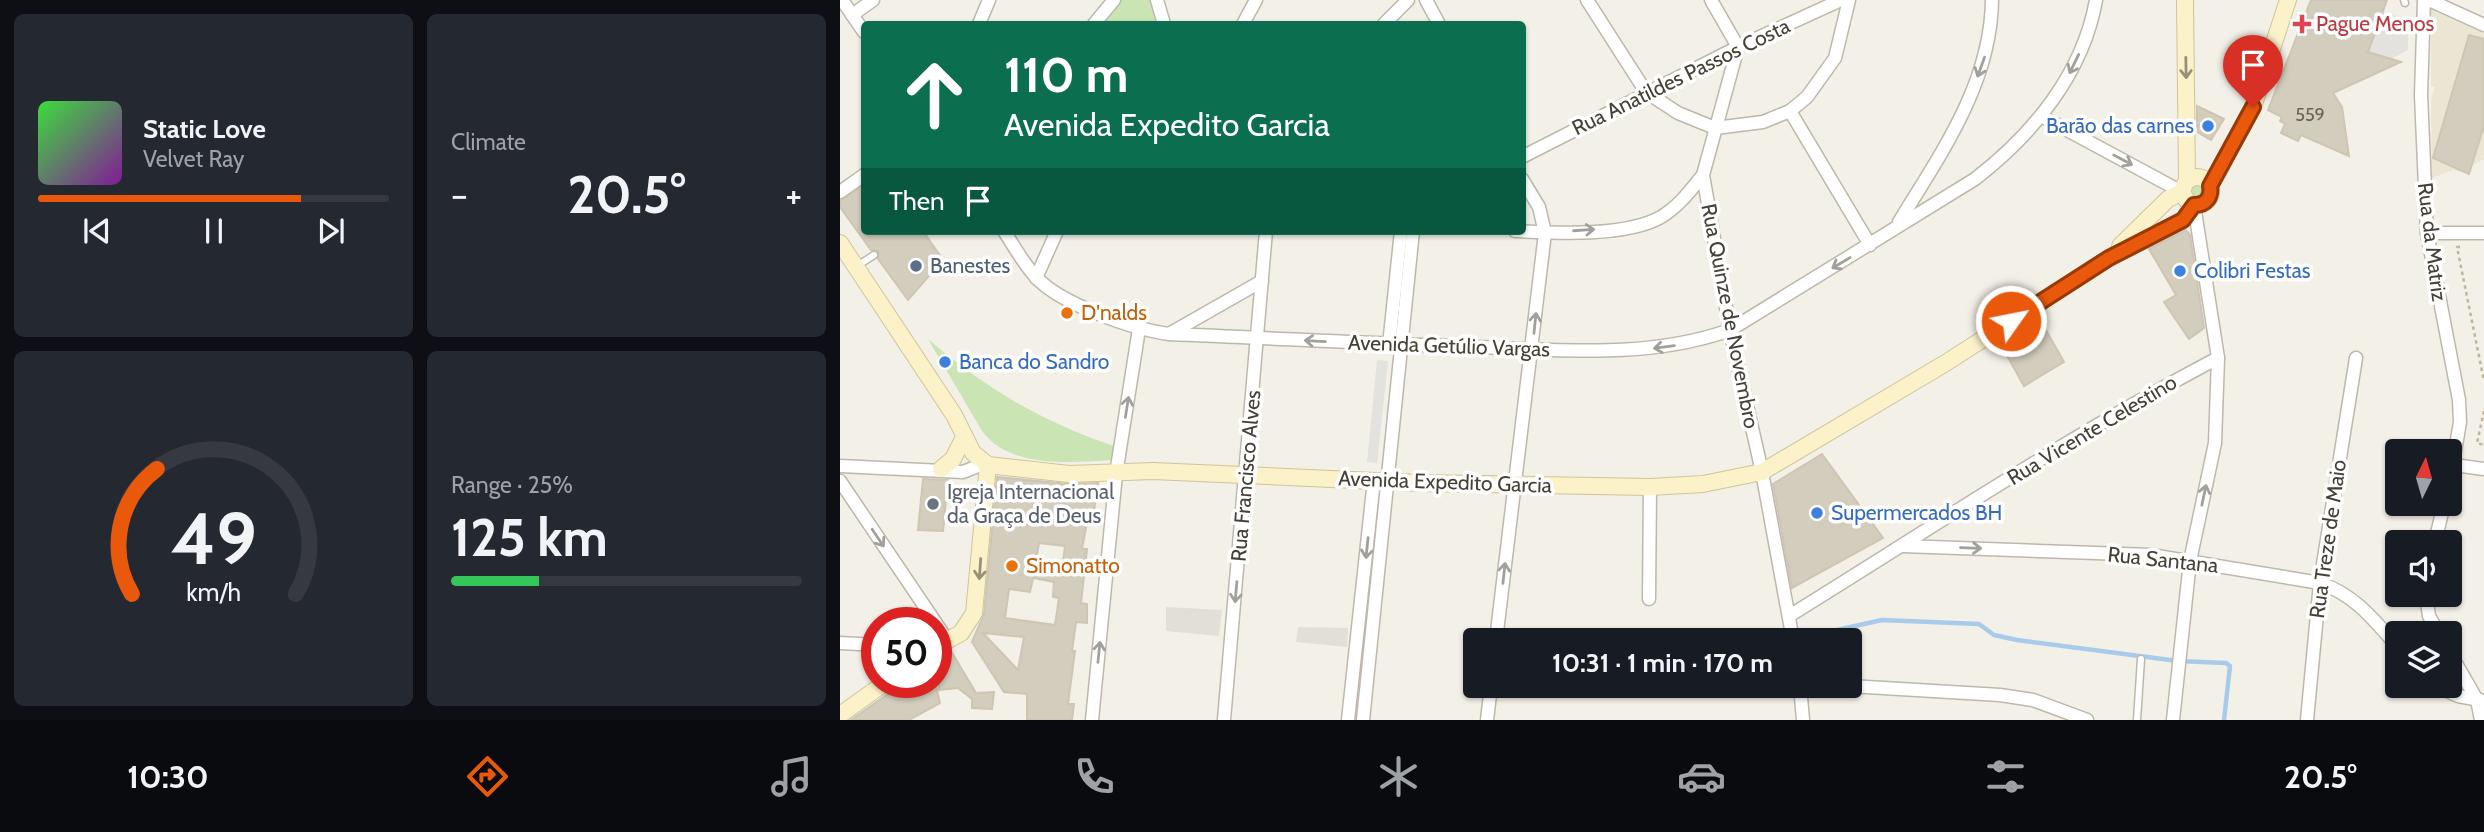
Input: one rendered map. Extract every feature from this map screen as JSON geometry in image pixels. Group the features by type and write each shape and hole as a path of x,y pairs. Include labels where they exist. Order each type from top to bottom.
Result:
{"main road":[{"path":"2185,0 2184,186 2188,202 2194,205 2207,200 2210,186 2253,107 2288,0"},
{"path":"2184,186 2200,177 2210,186"},
{"name":"Avenida Expedito Garcia","path":"2109,258 2184,186"},
{"name":"Avenida Expedito Garcia","path":"985,465 1056,474 1153,471 1650,487 1703,484 1762,472 1944,364 2109,258 2183,220 2194,205"},
{"path":"840,243 954,415 964,438 985,465 974,613 961,632 952,638"},
{"path":"941,469 954,458 964,438"},
{"path":"840,715 864,698"}],"street":[{"path":"842,0 861,28"},
{"path":"852,15 873,0"},
{"path":"980,21 989,0"},
{"path":"1096,21 1114,0"},
{"path":"1157,0 1163,21"},
{"path":"1245,21 1256,0"},
{"path":"1387,21 1408,0"},
{"path":"1426,0 1437,21"},
{"path":"1587,0 1646,92 1678,114 1715,128 1763,122 1790,111 1807,97 1835,58 1849,0"},
{"path":"1711,0 1738,47"},
{"name":"Rua Anatildes Passos Costa","path":"1526,155 1646,92 1841,0"},
{"path":"1898,225 1964,116 1986,54 1992,0"},
{"name":"Avenida Getúlio Vargas","path":"1007,235 1036,278 1071,301 1139,329 1168,334 1396,345 1639,351 1693,343 1730,330 1975,179 2008,153 2041,116 2071,72 2091,27 2096,0"},
{"path":"2427,0 2484,25"},
{"name":"Rua da Matriz","path":"2427,0 2421,95 2427,233 2459,400 2456,439"},
{"name":"Rua Quinze de Novembro","path":"1738,47 1703,175 1730,330 1762,472 1792,628"},
{"path":"1790,111 1870,245"},
{"path":"2041,116 2184,186"},
{"path":"1526,232 1634,227 1659,218 1681,203 1703,175"},
{"path":"840,192 861,176"},
{"path":"1497,628 1545,233 1539,207 1526,185"},
{"path":"2173,720 2190,561 2215,443 2218,358 2194,205"},
{"path":"2427,233 2484,233"},
{"path":"1036,278 1055,235"},
{"name":"Rua Francisco Alves","path":"1224,720 1266,235"},
{"path":"1396,345 1401,235"},
{"path":"1348,720 1412,235"},
{"path":"1168,334 1262,281"},
{"path":"1092,720 1116,474 1139,329"},
{"name":"Rua Vicente Celestino","path":"1790,616 2174,381 2218,358"},
{"name":"Rua Treze de Maio","path":"2306,720 2320,583 2356,358"},
{"path":"840,466 971,471 985,465"},
{"path":"2462,466 2484,469"},
{"path":"1363,720 1371,648 1381,480"},
{"path":"840,481 919,607"},
{"path":"1650,487 1650,599"},
{"name":"Rua Santana","path":"1903,546 2151,555 2320,583 2339,590 2358,602 2385,632"},
{"path":"840,643 861,644"},
{"path":"1356,647 1371,648"},
{"path":"2462,672 2480,700 2481,720"},
{"path":"1353,673 1368,674"},
{"path":"1862,687 2000,695 2033,700 2087,720"},
{"path":"2462,694 2480,700"},
{"path":"1487,720 1490,698"},
{"path":"1801,698 1803,720"}],"lane":[{"path":"856,267 874,255"},
{"path":"2137,720 2141,659"}],"path":[{"path":"2471,246 2457,247 2484,381"},
{"path":"2484,411 2477,443 2484,444"}],"shaded area":[{"path":"2431,6 2484,33 2484,159 2472,165 2469,174 2453,170 2432,178 2431,100 2435,87 2431,86"},
{"path":"2383,12 2408,19 2408,50 2391,59 2368,52"},
{"path":"1377,360 1388,361 1377,463 1367,462"},
{"path":"1166,607 1222,610 1219,636 1166,631"},
{"path":"1298,627 1348,628 1347,647 1296,642"}],"green space":[{"path":"1114,0 1157,0 1163,21 1097,21"},
{"path":"2197,177 2207,181 2211,191 2207,201 2197,205 2187,201 2183,191 2187,181"},
{"path":"928,339 972,374 1017,403 1090,438 1117,447 1116,460 1043,461 1026,458 994,444 982,431"}],"building":[{"path":"2311,0 2387,0 2368,52 2401,62 2333,93 2342,107 2349,156 2301,135 2298,141 2281,133 2285,124 2280,121 2282,117 2268,110"},
{"path":"2469,35 2484,39 2484,126 2469,174 2433,158"},
{"name":"Barão das carnes","path":"2197,106 2224,119 2211,140 2197,132"},
{"path":"861,187 861,235 926,235 943,260 908,300 878,259 878,251 871,250 840,207 840,201"},
{"name":"Colibri Festas","path":"2186,230 2190,235 2204,328 2189,339 2164,302 2176,295 2149,249"},
{"path":"2038,316 2064,362 2024,386 1999,341"},
{"name":"Supermercados BH","path":"1822,454 1883,538 1792,588 1773,484"},
{"path":"997,477 1068,484 1098,483 1093,518 1088,517 1082,549 1087,549 1081,603 1087,604 1087,623 1076,622 1068,704 1074,704 1072,720 1027,720 1027,694 1004,692 972,642 984,614","holes":["1039,543 1065,546 1062,572 1035,566","1033,578 1054,582 1053,597 1059,598 1055,625 1005,618 1009,589 1030,592","983,633 1024,637 1018,670"]},
{"name":"Igreja Internacional da Graça de Deus","path":"923,479 948,480 943,531 918,530"},
{"path":"952,653 976,693 994,692 992,709 972,708 972,699 958,688 952,689"},
{"path":"882,698 939,698 940,703 909,720 851,720"}],"waterway":[{"path":"1846,628 1882,620 1979,624 1994,635 2017,640 2178,661 2226,663 2230,666 2224,720"}],"place":[{"name":"Pague Menos","path":"2302,24"},
{"name":"Barão das carnes","path":"2208,126"},
{"name":"Banestes","path":"916,266"},
{"name":"Colibri Festas","path":"2180,271"},
{"name":"D'nalds","path":"1067,313"},
{"name":"Banca do Sandro","path":"945,362"},
{"name":"Igreja Internacional da Graça de Deus","path":"933,504"},
{"name":"Supermercados BH","path":"1817,513"},
{"name":"Simonatto","path":"1012,566"}],"route":[{"path":"2011,321 2109,258 2183,220 2194,205 2205,202 2211,193 2210,186 2253,107"}]}
